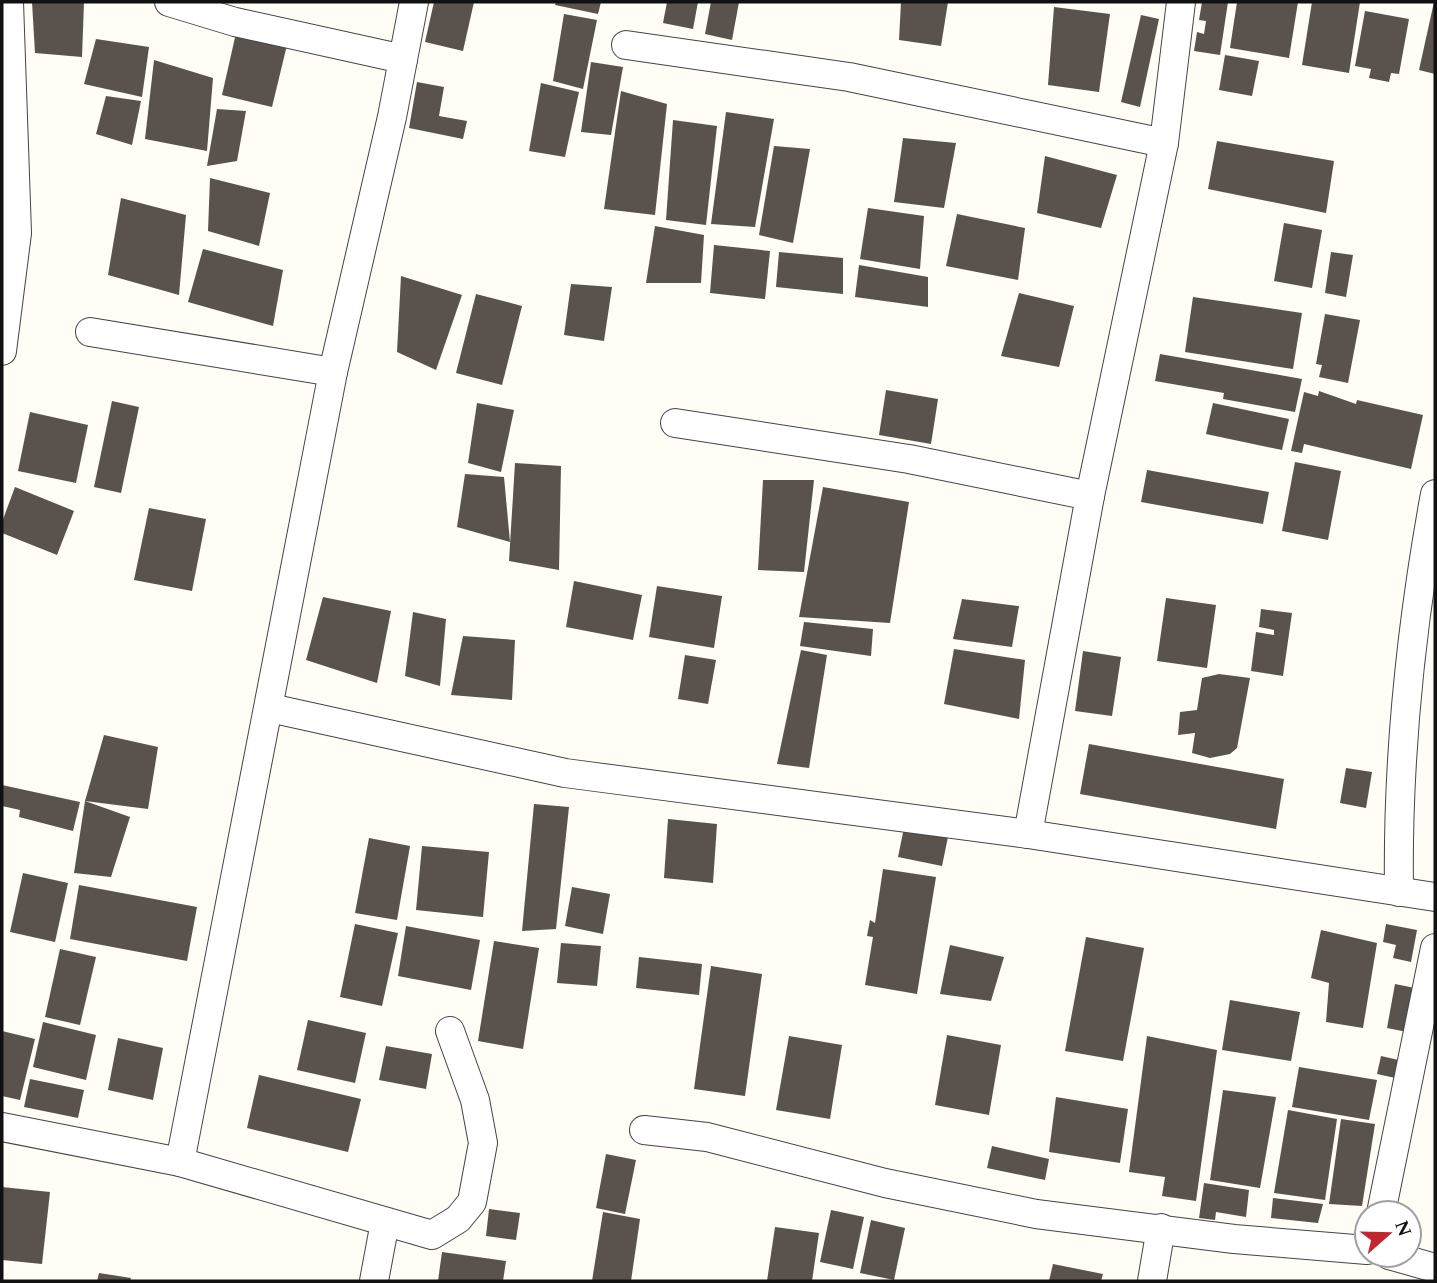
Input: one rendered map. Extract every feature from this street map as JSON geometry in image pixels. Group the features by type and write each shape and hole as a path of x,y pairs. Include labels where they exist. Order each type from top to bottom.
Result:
{"street":[{"path":"2,351 17,233 9,2"},
{"path":"169,2 234,22 403,59"},
{"path":"180,1162 333,372 414,2"},
{"path":"1028,834 1090,496 1164,143 1181,2"},
{"path":"626,45 849,77 1164,143"},
{"path":"90,332 333,372"},
{"path":"674,423 909,459 1090,496"},
{"path":"1399,892 1398,820 1410,648 1435,494"},
{"path":"270,708 565,773 1028,834 1435,897"},
{"path":"1384,1199 1435,948"},
{"path":"2,1127 180,1162 432,1234 458,1219 472,1202 483,1143 475,1100 450,1031"},
{"path":"644,1130 708,1137 885,1183 1036,1214 1234,1238 1353,1249"},
{"path":"374,1281 385,1222"},
{"path":"1152,1281 1161,1228"}],"building":[{"path":"32,2 84,2 82,57 35,53"},
{"path":"434,2 474,2 463,51 425,42"},
{"path":"556,2 601,2 598,14 555,5"},
{"path":"667,2 698,2 693,29 663,23"},
{"path":"711,2 739,2 732,40 705,34"},
{"path":"901,2 948,2 941,46 899,40"},
{"path":"1202,2 1228,2 1220,55 1194,51 1197,32 1204,34 1206,21 1199,20"},
{"path":"1237,2 1298,2 1289,58 1230,48"},
{"path":"1312,2 1360,2 1349,73 1302,65"},
{"path":"1435,2 1435,74 1419,70"},
{"path":"1054,7 1110,14 1099,92 1048,85"},
{"path":"1365,11 1409,19 1399,74 1391,73 1389,82 1369,78 1371,69 1355,66"},
{"path":"564,14 597,20 583,89 553,81"},
{"path":"1141,15 1159,19 1140,107 1121,102"},
{"path":"236,33 287,45 272,107 222,95"},
{"path":"96,39 149,47 142,97 84,84"},
{"path":"1225,55 1259,61 1252,96 1219,90"},
{"path":"154,60 213,78 207,151 145,139"},
{"path":"591,62 623,67 611,135 581,132"},
{"path":"417,82 444,87 439,116 467,121 463,139 409,128"},
{"path":"541,83 579,92 565,157 529,151"},
{"path":"621,91 667,104 655,215 604,209"},
{"path":"106,96 141,101 132,145 96,134"},
{"path":"217,109 246,111 237,161 207,166"},
{"path":"726,112 774,119 755,227 711,224"},
{"path":"673,120 717,126 706,225 666,220"},
{"path":"903,138 956,143 944,208 894,202"},
{"path":"1217,141 1334,161 1326,213 1208,189"},
{"path":"774,146 810,149 793,243 759,235"},
{"path":"1045,156 1117,175 1101,228 1037,213"},
{"path":"210,178 270,193 259,246 208,231"},
{"path":"121,198 186,215 179,295 108,275"},
{"path":"868,208 924,216 920,269 860,259"},
{"path":"957,214 1025,228 1018,280 946,266"},
{"path":"1284,223 1322,230 1312,288 1274,281"},
{"path":"655,226 704,235 701,283 646,283"},
{"path":"714,245 770,251 765,299 710,293"},
{"path":"203,249 283,270 273,326 188,302"},
{"path":"779,252 843,258 843,294 776,287"},
{"path":"1331,252 1353,255 1346,297 1325,293"},
{"path":"859,265 928,277 928,307 855,297"},
{"path":"401,276 462,295 436,370 397,352"},
{"path":"571,284 612,287 604,341 564,335"},
{"path":"1019,293 1074,306 1059,367 1001,356"},
{"path":"476,294 522,306 502,385 456,373"},
{"path":"1193,297 1302,313 1293,369 1185,352"},
{"path":"1325,314 1360,320 1348,383 1319,377 1322,365 1316,364"},
{"path":"1160,354 1302,379 1295,412 1223,399 1224,393 1155,381"},
{"path":"886,390 938,399 931,444 879,435"},
{"path":"1319,391 1356,404 1357,400 1423,415 1411,469 1304,444 1302,453 1291,451 1304,392 1318,396"},
{"path":"112,401 139,407 121,493 94,487"},
{"path":"477,403 514,410 501,472 468,463"},
{"path":"1213,403 1289,419 1282,450 1206,434"},
{"path":"30,412 88,425 76,483 18,471"},
{"path":"1295,462 1341,471 1328,540 1282,531"},
{"path":"515,463 561,466 559,570 509,561"},
{"path":"1147,470 1269,492 1263,524 1141,502"},
{"path":"465,474 504,477 510,542 457,527"},
{"path":"763,480 814,480 804,572 758,570"},
{"path":"15,487 74,511 57,555 2,533 2,522"},
{"path":"823,487 909,502 890,623 799,617"},
{"path":"149,508 206,519 192,591 134,580"},
{"path":"574,581 642,595 633,640 566,627"},
{"path":"657,586 722,596 714,648 649,637"},
{"path":"323,597 391,611 377,683 306,660"},
{"path":"1166,598 1216,605 1207,668 1157,661"},
{"path":"962,599 1019,606 1012,647 953,639"},
{"path":"1261,609 1292,613 1283,676 1251,671 1256,632 1274,635 1274,630 1259,627"},
{"path":"413,612 446,619 440,686 405,676"},
{"path":"804,622 873,629 871,656 800,646"},
{"path":"463,636 515,640 512,700 451,695"},
{"path":"954,649 1025,660 1019,719 944,704"},
{"path":"801,650 827,655 809,768 777,764"},
{"path":"1083,651 1121,657 1112,716 1075,711"},
{"path":"685,655 716,660 708,704 678,699"},
{"path":"1219,674 1250,678 1237,748 1230,754 1210,758 1192,753 1195,733 1178,735 1180,712 1197,710 1202,678"},
{"path":"104,735 158,747 148,809 85,801"},
{"path":"1089,744 1284,779 1276,829 1080,794"},
{"path":"1346,768 1372,772 1366,808 1340,803"},
{"path":"2,785 80,802 73,831 19,817 20,810 2,806"},
{"path":"85,801 130,817 111,877 74,873"},
{"path":"534,804 569,807 556,929 522,931"},
{"path":"668,819 717,824 713,883 664,878"},
{"path":"905,823 949,832 942,866 898,857"},
{"path":"369,838 410,846 397,920 355,913"},
{"path":"422,846 489,852 483,917 416,910"},
{"path":"883,869 936,877 917,994 865,985 873,937 867,936 870,920 875,923"},
{"path":"23,873 68,883 55,942 10,932"},
{"path":"79,885 197,907 187,961 70,939"},
{"path":"572,887 610,894 603,934 565,926"},
{"path":"355,924 398,933 382,1006 340,997"},
{"path":"1386,924 1417,930 1411,962 1393,958 1396,945 1383,942"},
{"path":"406,926 480,940 471,990 398,976"},
{"path":"1321,930 1377,943 1363,1028 1326,1022 1329,983 1311,978"},
{"path":"1086,937 1144,948 1123,1061 1065,1051"},
{"path":"494,941 539,948 523,1049 478,1041"},
{"path":"561,943 601,946 597,986 557,983"},
{"path":"950,945 1004,957 991,1001 940,994"},
{"path":"60,949 96,957 80,1025 45,1017"},
{"path":"639,957 702,964 699,995 636,988"},
{"path":"711,966 762,974 745,1096 694,1089"},
{"path":"1395,984 1415,988 1407,1032 1387,1028"},
{"path":"1230,1000 1300,1012 1291,1061 1222,1050"},
{"path":"308,1020 366,1033 355,1083 297,1070"},
{"path":"43,1022 96,1035 86,1080 33,1067"},
{"path":"2,1031 35,1039 20,1100 2,1096"},
{"path":"947,1035 1001,1045 989,1115 935,1105"},
{"path":"789,1036 842,1045 830,1119 776,1110"},
{"path":"1147,1036 1217,1050 1196,1201 1162,1196 1165,1177 1129,1172"},
{"path":"118,1038 163,1048 153,1100 108,1090"},
{"path":"386,1046 432,1054 426,1089 379,1080"},
{"path":"1381,1056 1403,1061 1400,1079 1377,1074"},
{"path":"1299,1067 1377,1080 1369,1120 1292,1107"},
{"path":"259,1075 361,1099 348,1152 247,1128"},
{"path":"30,1079 84,1090 78,1118 24,1107"},
{"path":"1223,1090 1276,1097 1260,1188 1210,1180"},
{"path":"1056,1097 1128,1109 1120,1163 1049,1152"},
{"path":"1288,1110 1337,1119 1325,1200 1274,1193"},
{"path":"1341,1119 1375,1124 1363,1199 1353,1199 1353,1205 1329,1204"},
{"path":"992,1146 1049,1159 1045,1180 987,1168"},
{"path":"606,1154 636,1160 625,1214 596,1208"},
{"path":"1204,1183 1249,1190 1246,1217 1216,1212 1215,1220 1199,1218"},
{"path":"2,1187 50,1192 42,1264 2,1260"},
{"path":"1273,1198 1323,1204 1318,1223 1271,1218"},
{"path":"489,1209 520,1213 516,1240 486,1236"},
{"path":"831,1210 864,1217 853,1269 820,1262"},
{"path":"603,1212 640,1219 631,1281 592,1281"},
{"path":"871,1220 905,1228 894,1280 860,1273"},
{"path":"775,1227 819,1233 812,1281 767,1281"},
{"path":"442,1252 506,1261 503,1281 438,1281"},
{"path":"1053,1264 1103,1274 1101,1281 1049,1281"},
{"path":"99,1273 131,1278 130,1281 97,1281"}]}
